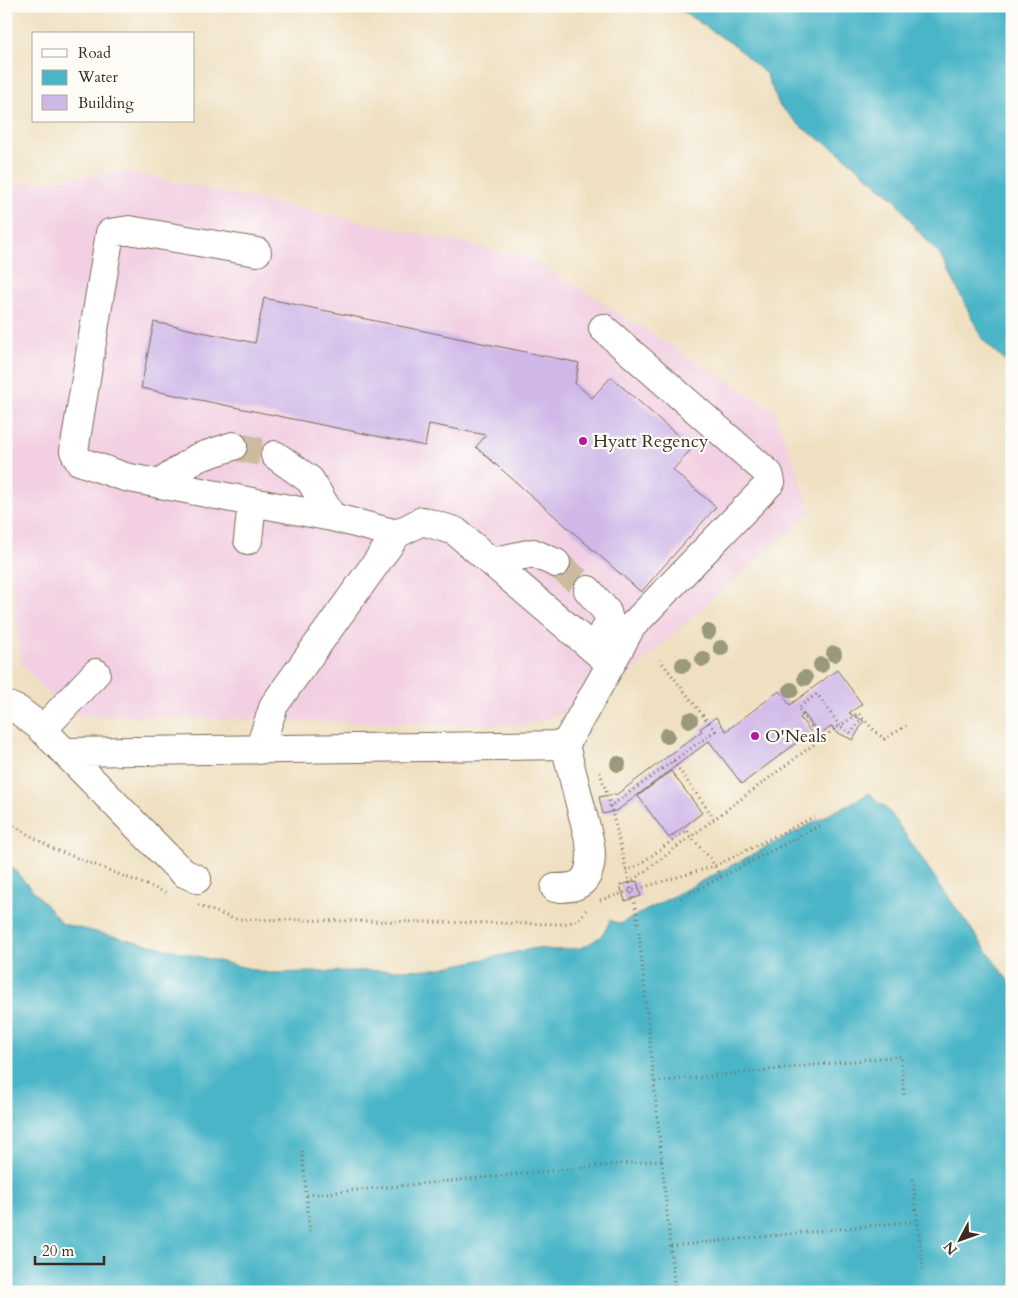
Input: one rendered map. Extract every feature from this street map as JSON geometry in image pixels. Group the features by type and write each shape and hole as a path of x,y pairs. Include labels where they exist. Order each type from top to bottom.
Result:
{"street":[{"path":"257,252 129,230 110,233 74,451 79,461 125,477 332,517 397,534"},
{"path":"602,656 771,482 769,474 603,328"},
{"path":"159,484 197,458 234,446"},
{"path":"275,455 310,480 332,517"},
{"path":"248,540 252,502"},
{"path":"260,750 274,705 397,534 422,521 456,532 602,656"},
{"path":"491,562 533,553 556,563"},
{"path":"555,888 576,885 582,882 588,872 591,855 590,843 564,745 602,656 610,624 607,612 588,590"},
{"path":"42,730 96,673"},
{"path":"6,705 18,710 65,752 184,873 197,892"},
{"path":"65,752 564,745"}],"path":[{"path":"581,810 611,807 715,730 660,660"},
{"path":"820,739 798,708 817,694 840,726 851,733 862,718"},
{"path":"629,883 820,739 858,713 884,739 906,726"},
{"path":"673,761 714,818"},
{"path":"600,772 611,807 637,914 675,1292"},
{"path":"600,900 715,866 814,817"},
{"path":"6,820 54,849 169,894"},
{"path":"681,898 821,826"},
{"path":"626,871 640,864 687,830 715,866 721,877"},
{"path":"197,892 234,919 561,924 579,920 588,907"},
{"path":"654,1082 901,1056 904,1096"},
{"path":"302,1151 310,1236"},
{"path":"307,1195 662,1160"},
{"path":"914,1179 923,1269"},
{"path":"671,1246 917,1222"}],"shaded area":[{"path":"123,171 529,257 774,410 812,512 696,613 601,702 521,726 67,715 21,664 6,511 6,186"}],"water":[{"path":"674,6 1012,6 1012,368 982,339 942,257 916,229 896,200 836,150 801,127 779,105 766,74 734,45"},
{"path":"870,793 878,803 889,811 1012,986 1012,1292 6,1292 6,861 63,924 268,973 437,969 536,948 555,950 580,948 600,937 610,920 620,924"}],"building":[{"name":"Hyatt Regency","path":"264,298 579,363 575,383 592,398 611,377 692,448 673,470 716,507 641,592 476,447 486,435 429,424 425,446 141,388 154,322 255,343"},
{"path":"837,670 862,704 849,713 864,721 853,740 836,732 832,726 820,735 804,714 800,718 811,732 742,784 709,741 619,810 603,814 599,797 616,795 702,731 700,729 716,717 726,731 779,691 790,705"},
{"path":"671,771 702,813 669,838 638,796"},
{"path":"637,881 641,896 625,901 620,885"}],"tunnel":[{"path":"233,446 275,455"},
{"path":"556,563 588,590"}],"place":[{"name":"Hyatt Regency","path":"583,441"},
{"name":"O'Neals","path":"755,736"}]}
